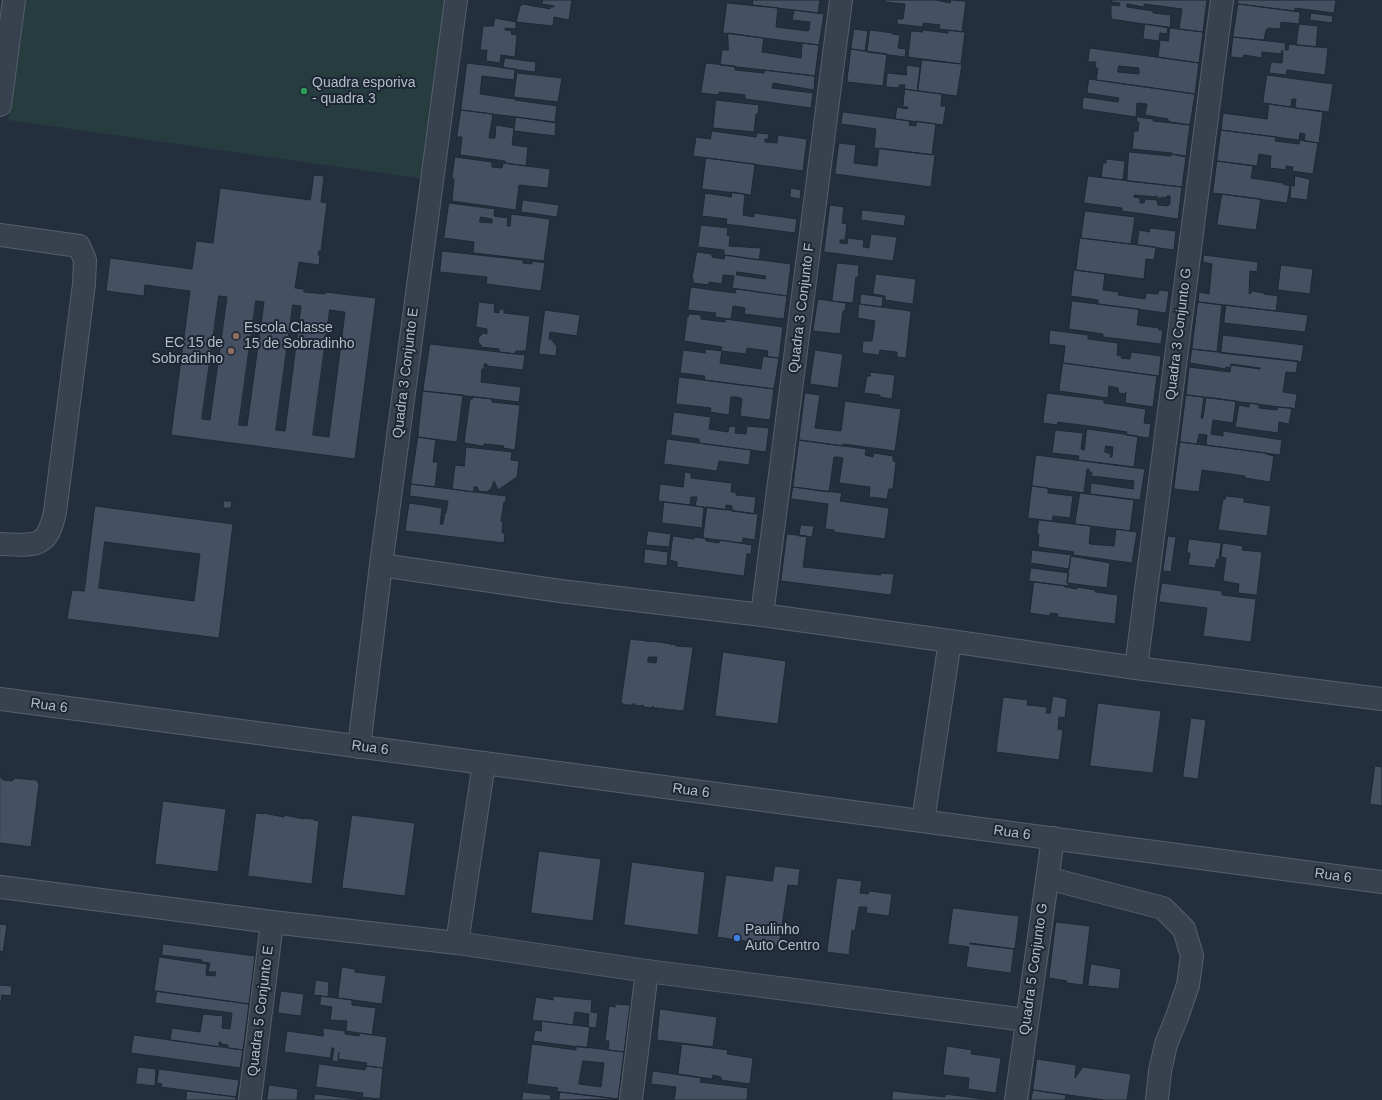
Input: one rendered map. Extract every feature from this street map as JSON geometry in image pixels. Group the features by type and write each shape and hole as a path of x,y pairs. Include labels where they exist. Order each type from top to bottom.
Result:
{"street":[{"path":"0,105 14,0"},
{"name":"Quadra 3 Conjunto E","path":"359,747 381,565 456,0"},
{"name":"Quadra 3 Conjunto F","path":"762,615 841,0"},
{"name":"Quadra 3 Conjunto G","path":"1136,668 1222,0"},
{"path":"0,235 79,246 85,260 83,292 55,512 52,525 45,539 36,544 0,544"},
{"path":"381,565 560,591 762,615 1136,668 1382,699"},
{"path":"923,821 950,641"},
{"name":"Rua 6","path":"0,699 1382,882"},
{"path":"457,943 484,764"},
{"name":"Quadra 5 Conjunto G","path":"1016,1100 1026,1020 1053,838"},
{"path":"1047,878 1163,908 1184,929 1192,956 1188,984 1166,1044 1160,1071 1157,1100"},
{"path":"0,887 272,922 457,943 647,971 1026,1020"},
{"name":"Quadra 5 Conjunto E","path":"250,1100 272,922"},
{"path":"631,1100 647,971"}],"green space":[{"path":"23,0 448,0 425,179 8,120"}],"building":[{"path":"543,0 572,0 569,20 554,17 553,26 516,22 520,6 523,4 550,9 550,7 554,7 542,4"},
{"path":"753,0 820,0 818,13 753,5"},
{"path":"885,0 936,0 950,3 951,0 966,1 962,32 939,29 940,25 923,23 923,27 897,24 897,19 903,19 905,4 885,2"},
{"path":"1112,0 1207,0 1203,32 1179,29 1182,9 1144,4 1144,7 1127,4 1127,7 1153,11 1153,13 1171,15 1170,28 1111,19 1111,5 1119,6 1120,3 1112,2"},
{"path":"1238,0 1336,0 1334,13 1295,8 1295,11 1238,4"},
{"path":"727,3 778,8 776,27 808,31 810,22 792,20 794,10 824,14 819,45 723,33"},
{"path":"1238,4 1300,12 1299,24 1281,22 1280,29 1268,28 1266,30 1264,40 1233,37"},
{"path":"1311,13 1333,16 1332,23 1310,20"},
{"path":"495,18 516,22 516,29 505,28 505,30 512,31 511,34 517,35 515,57 501,55 500,63 486,61 487,50 480,50 483,26 493,26"},
{"path":"1145,24 1168,27 1167,34 1160,33 1159,41 1143,39"},
{"path":"1299,24 1318,26 1316,47 1296,45"},
{"path":"1170,28 1203,32 1199,63 1158,57 1160,40 1168,41"},
{"path":"854,29 868,31 865,51 851,49"},
{"path":"870,30 900,35 898,48 906,49 905,57 867,52"},
{"path":"923,30 948,33 948,30 965,32 961,64 908,57 911,31 922,32"},
{"path":"728,33 764,38 762,52 801,58 802,43 819,45 815,76 720,65 722,50 728,50"},
{"path":"1233,37 1286,43 1285,50 1288,50 1289,44 1328,48 1325,75 1287,70 1286,75 1269,73 1271,62 1282,63 1282,50 1281,54 1262,52 1262,58 1244,55 1243,58 1231,57"},
{"path":"1090,48 1199,63 1195,94 1096,80 1098,68 1095,68 1096,62 1088,62","holes":["1119,66 1139,68 1139,74 1118,72"]},
{"path":"851,49 887,54 883,86 847,82"},
{"path":"505,58 536,62 535,72 503,68"},
{"path":"922,60 962,64 957,96 918,91"},
{"path":"467,63 515,69 514,80 482,76 480,94 557,106 555,122 461,110"},
{"path":"706,63 735,66 735,70 764,73 764,70 815,76 814,90 773,83 772,88 813,93 811,108 745,99 745,95 719,92 719,95 701,93"},
{"path":"907,65 920,67 917,91 904,89 905,85 899,85 899,88 886,87 887,73 906,75"},
{"path":"517,73 562,78 558,102 514,97"},
{"path":"1267,75 1333,84 1329,112 1295,108 1296,99 1292,99 1291,107 1263,103"},
{"path":"1089,79 1195,94 1190,125 1145,115 1147,104 1137,103 1136,117 1082,109 1083,97 1118,102 1119,98 1087,93"},
{"path":"905,89 942,94 941,106 946,106 943,125 895,119 897,107 907,109 908,107 903,107"},
{"path":"716,100 759,105 758,114 756,114 754,132 713,128"},
{"path":"1269,104 1323,112 1319,143 1304,141 1305,134 1300,133 1299,140 1221,130 1223,113 1267,119"},
{"path":"461,110 493,114 489,138 495,138 496,125 514,128 512,145 528,147 526,166 505,163 505,161 460,155 462,137 457,137"},
{"path":"843,112 910,121 909,125 916,126 916,121 936,124 932,155 874,148 876,129 841,124"},
{"path":"516,117 556,123 555,136 514,131"},
{"path":"1137,117 1153,119 1153,121 1190,125 1186,156 1132,149 1134,131 1138,131 1139,122 1137,122"},
{"path":"1221,130 1276,137 1275,141 1299,144 1300,140 1318,143 1313,174 1292,171 1293,167 1286,166 1286,170 1270,168 1271,156 1259,154 1257,166 1217,161"},
{"path":"712,131 756,137 757,133 769,134 768,139 765,139 765,142 777,143 778,135 807,139 803,171 693,156 696,137 710,139"},
{"path":"839,143 856,145 854,163 877,166 879,148 935,155 931,187 835,174"},
{"path":"1129,152 1171,156 1171,154 1186,157 1182,187 1127,181"},
{"path":"455,157 492,162 492,167 502,168 503,163 550,169 548,188 519,185 516,210 452,201 454,179 452,178"},
{"path":"706,158 755,164 751,195 702,189"},
{"path":"1106,159 1125,161 1123,180 1101,177 1103,163 1106,163"},
{"path":"1217,161 1253,166 1251,178 1283,183 1290,186 1287,203 1213,193"},
{"path":"314,175 324,176 321,202 327,203 321,251 319,251 318,255 320,255 319,265 299,262 295,288 304,289 304,292 325,294 325,292 376,298 355,459 171,435 190,291 145,285 144,296 106,291 110,258 192,269 196,241 213,243 220,188 310,200","holes":["219,296 227,297 210,420 202,419","256,301 264,302 247,426 239,425","293,305 301,306 285,431 276,430","330,310 345,312 329,437 313,435"]},
{"path":"1088,176 1182,187 1178,219 1122,211 1122,208 1084,203","holes":["1135,195 1167,198 1167,196 1170,196 1170,204 1167,206 1158,205 1157,200 1145,199 1144,203 1140,203 1140,198 1134,197"]},
{"path":"1295,176 1310,179 1307,200 1290,198 1291,185 1294,186"},
{"path":"791,188 801,190 800,199 790,197"},
{"path":"732,192 745,194 743,215 754,217 754,213 797,219 795,233 726,224 727,219 702,216 705,193 731,197"},
{"path":"1222,194 1261,199 1256,230 1217,225"},
{"path":"523,200 559,205 557,217 521,212"},
{"path":"449,203 495,209 494,216 508,218 507,226 510,226 511,214 550,219 544,261 473,253 474,242 444,238","holes":["481,217 492,219 492,223 480,222"]},
{"path":"830,205 844,207 842,223 847,224 845,240 840,240 840,243 847,244 848,238 864,240 863,247 869,248 871,234 897,237 893,261 824,252"},
{"path":"862,210 906,215 904,226 861,220"},
{"path":"1085,211 1135,217 1131,244 1081,238"},
{"path":"701,225 728,228 727,235 730,236 729,246 761,248 759,260 724,255 724,250 698,247"},
{"path":"1150,228 1176,231 1174,250 1137,245 1139,230 1149,232"},
{"path":"1080,238 1156,247 1154,260 1146,259 1144,279 1076,270"},
{"path":"442,251 523,260 523,263 532,264 532,261 545,263 541,291 486,284 487,277 440,272"},
{"path":"697,252 712,254 712,257 724,259 725,255 791,264 787,296 732,288 734,276 723,275 722,284 709,282 709,285 693,283 692,279","holes":["737,272 766,276 765,279 737,275"]},
{"path":"1204,255 1258,262 1257,272 1250,271 1249,294 1252,291 1278,296 1276,311 1198,302 1199,292 1209,294 1212,264 1203,262"},
{"path":"837,263 859,265 853,303 832,301"},
{"path":"1281,265 1313,269 1310,294 1278,290"},
{"path":"1074,270 1105,274 1103,290 1119,292 1118,295 1145,299 1146,293 1158,294 1159,290 1169,291 1166,313 1098,304 1098,300 1071,296"},
{"path":"876,274 916,279 913,304 885,300 885,296 873,294"},
{"path":"691,287 735,293 736,289 787,296 784,319 744,314 745,308 733,306 731,319 715,317 716,313 688,310"},
{"path":"861,294 883,297 882,307 860,304"},
{"path":"818,299 846,303 845,311 843,311 840,334 813,331"},
{"path":"1072,301 1139,309 1137,325 1159,328 1159,330 1163,330 1161,344 1103,337 1103,334 1069,329"},
{"path":"479,302 495,304 494,312 499,313 499,309 504,309 504,313 530,316 526,351 516,351 515,354 499,352 499,349 481,347 478,342 479,337 483,333 487,334 487,329 476,327"},
{"path":"1198,302 1222,305 1217,352 1192,349"},
{"path":"859,304 911,311 906,358 897,357 897,352 880,350 879,355 862,353 863,341 872,341 875,321 858,318"},
{"path":"1226,305 1308,315 1305,332 1224,323"},
{"path":"545,310 580,315 577,336 550,332 549,339 551,339 557,347 556,356 539,354"},
{"path":"689,314 701,315 701,319 725,322 725,319 783,327 779,358 767,357 768,351 747,348 746,354 721,351 722,347 684,341 687,317"},
{"path":"1050,330 1088,335 1088,339 1118,343 1117,355 1122,356 1121,358 1130,359 1131,352 1161,356 1159,376 1063,363 1065,346 1049,344"},
{"path":"1223,335 1304,345 1301,362 1221,353"},
{"path":"430,344 525,355 523,370 487,366 487,364 484,364 484,369 482,369 481,382 521,387 519,402 423,391"},
{"path":"705,349 722,351 720,363 761,369 763,356 779,358 774,389 704,380 705,376 680,373 683,350 705,353"},
{"path":"1192,349 1298,361 1296,373 1286,372 1283,392 1297,394 1295,409 1186,395 1189,367 1230,372 1231,365 1260,369 1231,364 1230,368 1226,367 1226,369 1190,363"},
{"path":"815,350 843,354 838,388 810,384"},
{"path":"1063,363 1157,376 1153,407 1125,403 1126,392 1125,394 1119,393 1118,388 1109,386 1108,398 1059,391"},
{"path":"870,372 895,375 892,399 880,397 880,395 864,393 867,376 870,376"},
{"path":"679,377 774,389 770,420 740,416 742,399 738,397 731,397 729,415 710,412 711,408 676,404"},
{"path":"423,391 463,395 457,442 418,437"},
{"path":"805,393 820,395 815,428 841,431 845,401 901,409 895,451 799,440"},
{"path":"1047,393 1104,400 1104,403 1146,409 1144,423 1151,424 1149,438 1126,435 1127,432 1096,427 1058,422 1057,425 1043,423"},
{"path":"1186,395 1204,397 1201,418 1203,418 1206,397 1236,401 1233,423 1213,420 1211,434 1223,436 1223,431 1282,440 1280,455 1206,445 1207,435 1199,434 1197,444 1180,442"},
{"path":"473,397 492,399 492,402 520,405 515,450 503,448 504,446 484,444 484,446 482,446 464,443 470,399"},
{"path":"1249,403 1259,404 1259,408 1277,410 1278,407 1292,408 1289,424 1279,422 1278,433 1235,427 1239,405 1249,407"},
{"path":"674,412 711,417 709,429 728,432 729,426 736,427 735,433 746,434 747,426 769,428 766,452 699,443 699,439 671,435"},
{"path":"1087,429 1138,436 1134,467 1078,460 1079,456 1052,453 1055,430 1083,433 1081,449 1084,450","holes":["1106,446 1113,447 1112,457 1110,457 1111,454 1105,452"]},
{"path":"418,437 436,440 433,462 438,462 435,487 411,484"},
{"path":"667,439 751,450 749,465 719,461 717,471 664,464"},
{"path":"799,440 866,449 865,455 873,457 874,453 893,456 893,461 896,462 893,489 889,489 887,499 869,497 870,487 839,483 843,458 838,457 834,457 829,492 793,487"},
{"path":"1180,442 1266,453 1274,456 1270,482 1245,478 1245,476 1202,470 1199,492 1174,489"},
{"path":"466,447 512,452 511,460 519,461 517,477 498,490 494,481 491,489 487,492 479,491 477,487 474,487 474,492 452,489 455,465 464,466"},
{"path":"1036,455 1145,469 1140,500 1090,494 1091,483 1134,489 1134,481 1091,476 1092,472 1089,472 1089,469 1087,469 1084,493 1032,486"},
{"path":"685,472 691,473 691,478 732,483 731,492 736,492 736,495 756,497 754,514 732,511 732,506 726,505 726,510 695,506 697,497 691,497 690,505 658,501 660,484 683,487"},
{"path":"411,484 506,496 501,521 503,521 502,533 505,533 504,543 405,531 409,503 442,508 440,524 443,524 448,501 410,496"},
{"path":"1032,486 1048,488 1048,493 1073,496 1070,518 1053,516 1052,521 1028,518"},
{"path":"793,487 842,493 840,501 889,508 885,539 834,532 834,530 825,529 828,504 791,499"},
{"path":"1080,493 1134,500 1130,531 1075,524"},
{"path":"1226,496 1244,498 1244,502 1271,506 1267,536 1218,530 1223,499 1225,499"},
{"path":"224,501 232,501 231,508 223,508"},
{"path":"664,502 704,507 702,528 662,523"},
{"path":"95,506 233,524 219,638 67,619 72,590 84,591","holes":["105,542 200,554 194,601 99,588"]},
{"path":"707,507 758,514 755,540 743,538 742,543 703,538"},
{"path":"1039,520 1091,526 1090,544 1114,546 1116,529 1137,532 1132,563 1073,555 1074,552 1038,547 1039,534 1037,534"},
{"path":"801,525 814,526 812,537 799,536"},
{"path":"648,531 671,534 669,547 646,545"},
{"path":"787,534 807,536 803,567 881,575 881,573 894,574 891,595 781,581"},
{"path":"673,536 694,539 695,537 703,538 706,539 706,541 719,543 720,540 752,545 751,554 747,554 744,576 677,567 677,562 670,560"},
{"path":"1168,536 1176,537 1171,572 1163,571"},
{"path":"1189,539 1221,543 1219,560 1217,559 1215,568 1188,565 1190,553 1187,553"},
{"path":"1223,543 1243,546 1242,550 1262,552 1257,595 1238,593 1239,584 1223,581 1226,558 1221,557"},
{"path":"645,549 668,552 667,566 644,563"},
{"path":"1032,550 1072,555 1069,569 1031,563"},
{"path":"1071,556 1110,563 1107,588 1067,583"},
{"path":"1031,568 1069,573 1067,583 1069,583 1068,586 1029,581"},
{"path":"1034,582 1077,589 1077,587 1095,590 1095,592 1118,595 1115,624 1057,617 1058,614 1050,613 1050,616 1030,613"},
{"path":"1162,583 1222,591 1222,595 1256,599 1251,642 1203,636 1207,608 1159,602"},
{"path":"630,640 652,641 693,648 684,710 654,708 653,706 651,708 644,707 643,705 634,705 634,703 632,705 626,705 621,702","holes":["649,657 657,657 656,663 648,662"]},
{"path":"723,652 786,661 778,724 715,716"},
{"path":"1053,696 1067,699 1065,718 1059,717 1058,729 1063,730 1059,760 996,752 1003,697 1028,700 1027,705 1047,707 1046,713 1050,713"},
{"path":"1098,703 1161,711 1153,773 1090,766"},
{"path":"1191,718 1206,720 1198,779 1183,777"},
{"path":"1375,766 1382,767 1382,806 1370,804"},
{"path":"0,776 3,780 12,781 15,778 36,780 39,784 31,847 0,843"},
{"path":"163,801 226,809 218,872 155,864"},
{"path":"256,813 284,817 284,815 319,821 312,884 248,876"},
{"path":"352,815 415,823 405,896 342,888"},
{"path":"539,851 601,859 593,921 531,913"},
{"path":"632,862 705,872 698,935 624,925"},
{"path":"775,866 800,869 798,886 788,885 779,946 717,937 726,875 772,881"},
{"path":"837,878 862,881 860,893 868,894 869,891 892,894 889,916 866,913 867,907 859,907 855,931 852,930 849,955 827,952"},
{"path":"953,908 1019,916 1015,949 970,943 1014,949 1011,973 966,967 969,947 948,944"},
{"path":"1056,922 1090,926 1083,985 1066,983 1067,981 1049,978"},
{"path":"0,924 7,925 3,952 0,951"},
{"path":"163,944 255,956 249,1004 154,991 159,957 207,964 206,975 215,976 216,972 208,972 210,963 202,962 202,960 162,955"},
{"path":"1091,964 1121,969 1119,989 1088,986"},
{"path":"342,967 355,969 355,972 386,976 382,1004 338,998"},
{"path":"316,980 329,982 328,997 314,995"},
{"path":"0,985 12,986 11,996 2,995 1,1002 0,1002"},
{"path":"157,991 249,1004 243,1050 228,1048 228,1045 221,1044 221,1042 219,1042 219,1047 170,1040 172,1028 200,1032 203,1014 223,1016 222,1028 230,1029 232,1013 155,1003"},
{"path":"281,991 304,994 301,1016 278,1013"},
{"path":"321,996 352,1000 352,1005 376,1008 372,1035 346,1031 347,1021 330,1020 332,1007 320,1005"},
{"path":"553,996 592,1000 591,1012 598,1013 596,1028 588,1027 589,1014 575,1012 573,1025 532,1020 536,997 553,1000"},
{"path":"615,1004 630,1005 624,1052 608,1050 609,1041 605,1041 609,1006 615,1007"},
{"path":"660,1009 717,1017 713,1047 657,1040"},
{"path":"542,1021 590,1027 587,1048 533,1041 535,1030 541,1031"},
{"path":"323,1028 345,1031 345,1034 359,1036 360,1033 387,1037 383,1068 366,1066 367,1063 338,1059 338,1062 332,1061 334,1048 332,1048 330,1058 284,1052 287,1031 323,1036"},
{"path":"134,1035 243,1050 240,1068 131,1053"},
{"path":"532,1044 576,1050 576,1046 624,1052 618,1099 560,1092 557,1091 558,1088 527,1084","holes":["583,1061 604,1063 601,1087 579,1084"]},
{"path":"682,1044 728,1050 727,1054 753,1058 750,1084 721,1080 721,1077 713,1075 712,1079 678,1074"},
{"path":"947,1046 972,1050 971,1054 1001,1058 996,1093 968,1089 969,1078 943,1075"},
{"path":"1037,1059 1076,1065 1075,1078 1083,1067 1131,1074 1127,1100 1105,1100 1033,1090"},
{"path":"319,1064 365,1070 366,1066 383,1068 380,1099 362,1097 363,1093 316,1087"},
{"path":"138,1067 156,1069 155,1086 136,1084"},
{"path":"159,1069 239,1080 236,1097 161,1087 162,1084 157,1083"},
{"path":"653,1071 701,1078 700,1082 748,1088 747,1100 674,1100 676,1087 651,1084"},
{"path":"269,1085 298,1089 297,1100 267,1100"},
{"path":"1033,1090 1066,1095 1065,1100 1031,1100"},
{"path":"187,1091 236,1097 236,1100 186,1100"},
{"path":"893,1091 945,1097 945,1094 992,1100 892,1100"},
{"path":"523,1092 551,1095 550,1100 522,1100"},
{"path":"560,1092 618,1099 559,1100"},
{"path":"315,1094 317,1094 363,1100 314,1100"}],"place":[{"name":"Quadra esporiva - quadra 3","path":"304,91"},
{"name":"Escola Classe 15 de Sobradinho","path":"236,336"},
{"name":"EC 15 de Sobradinho","path":"231,351"},
{"name":"Paulinho Auto Centro","path":"737,938"}]}
